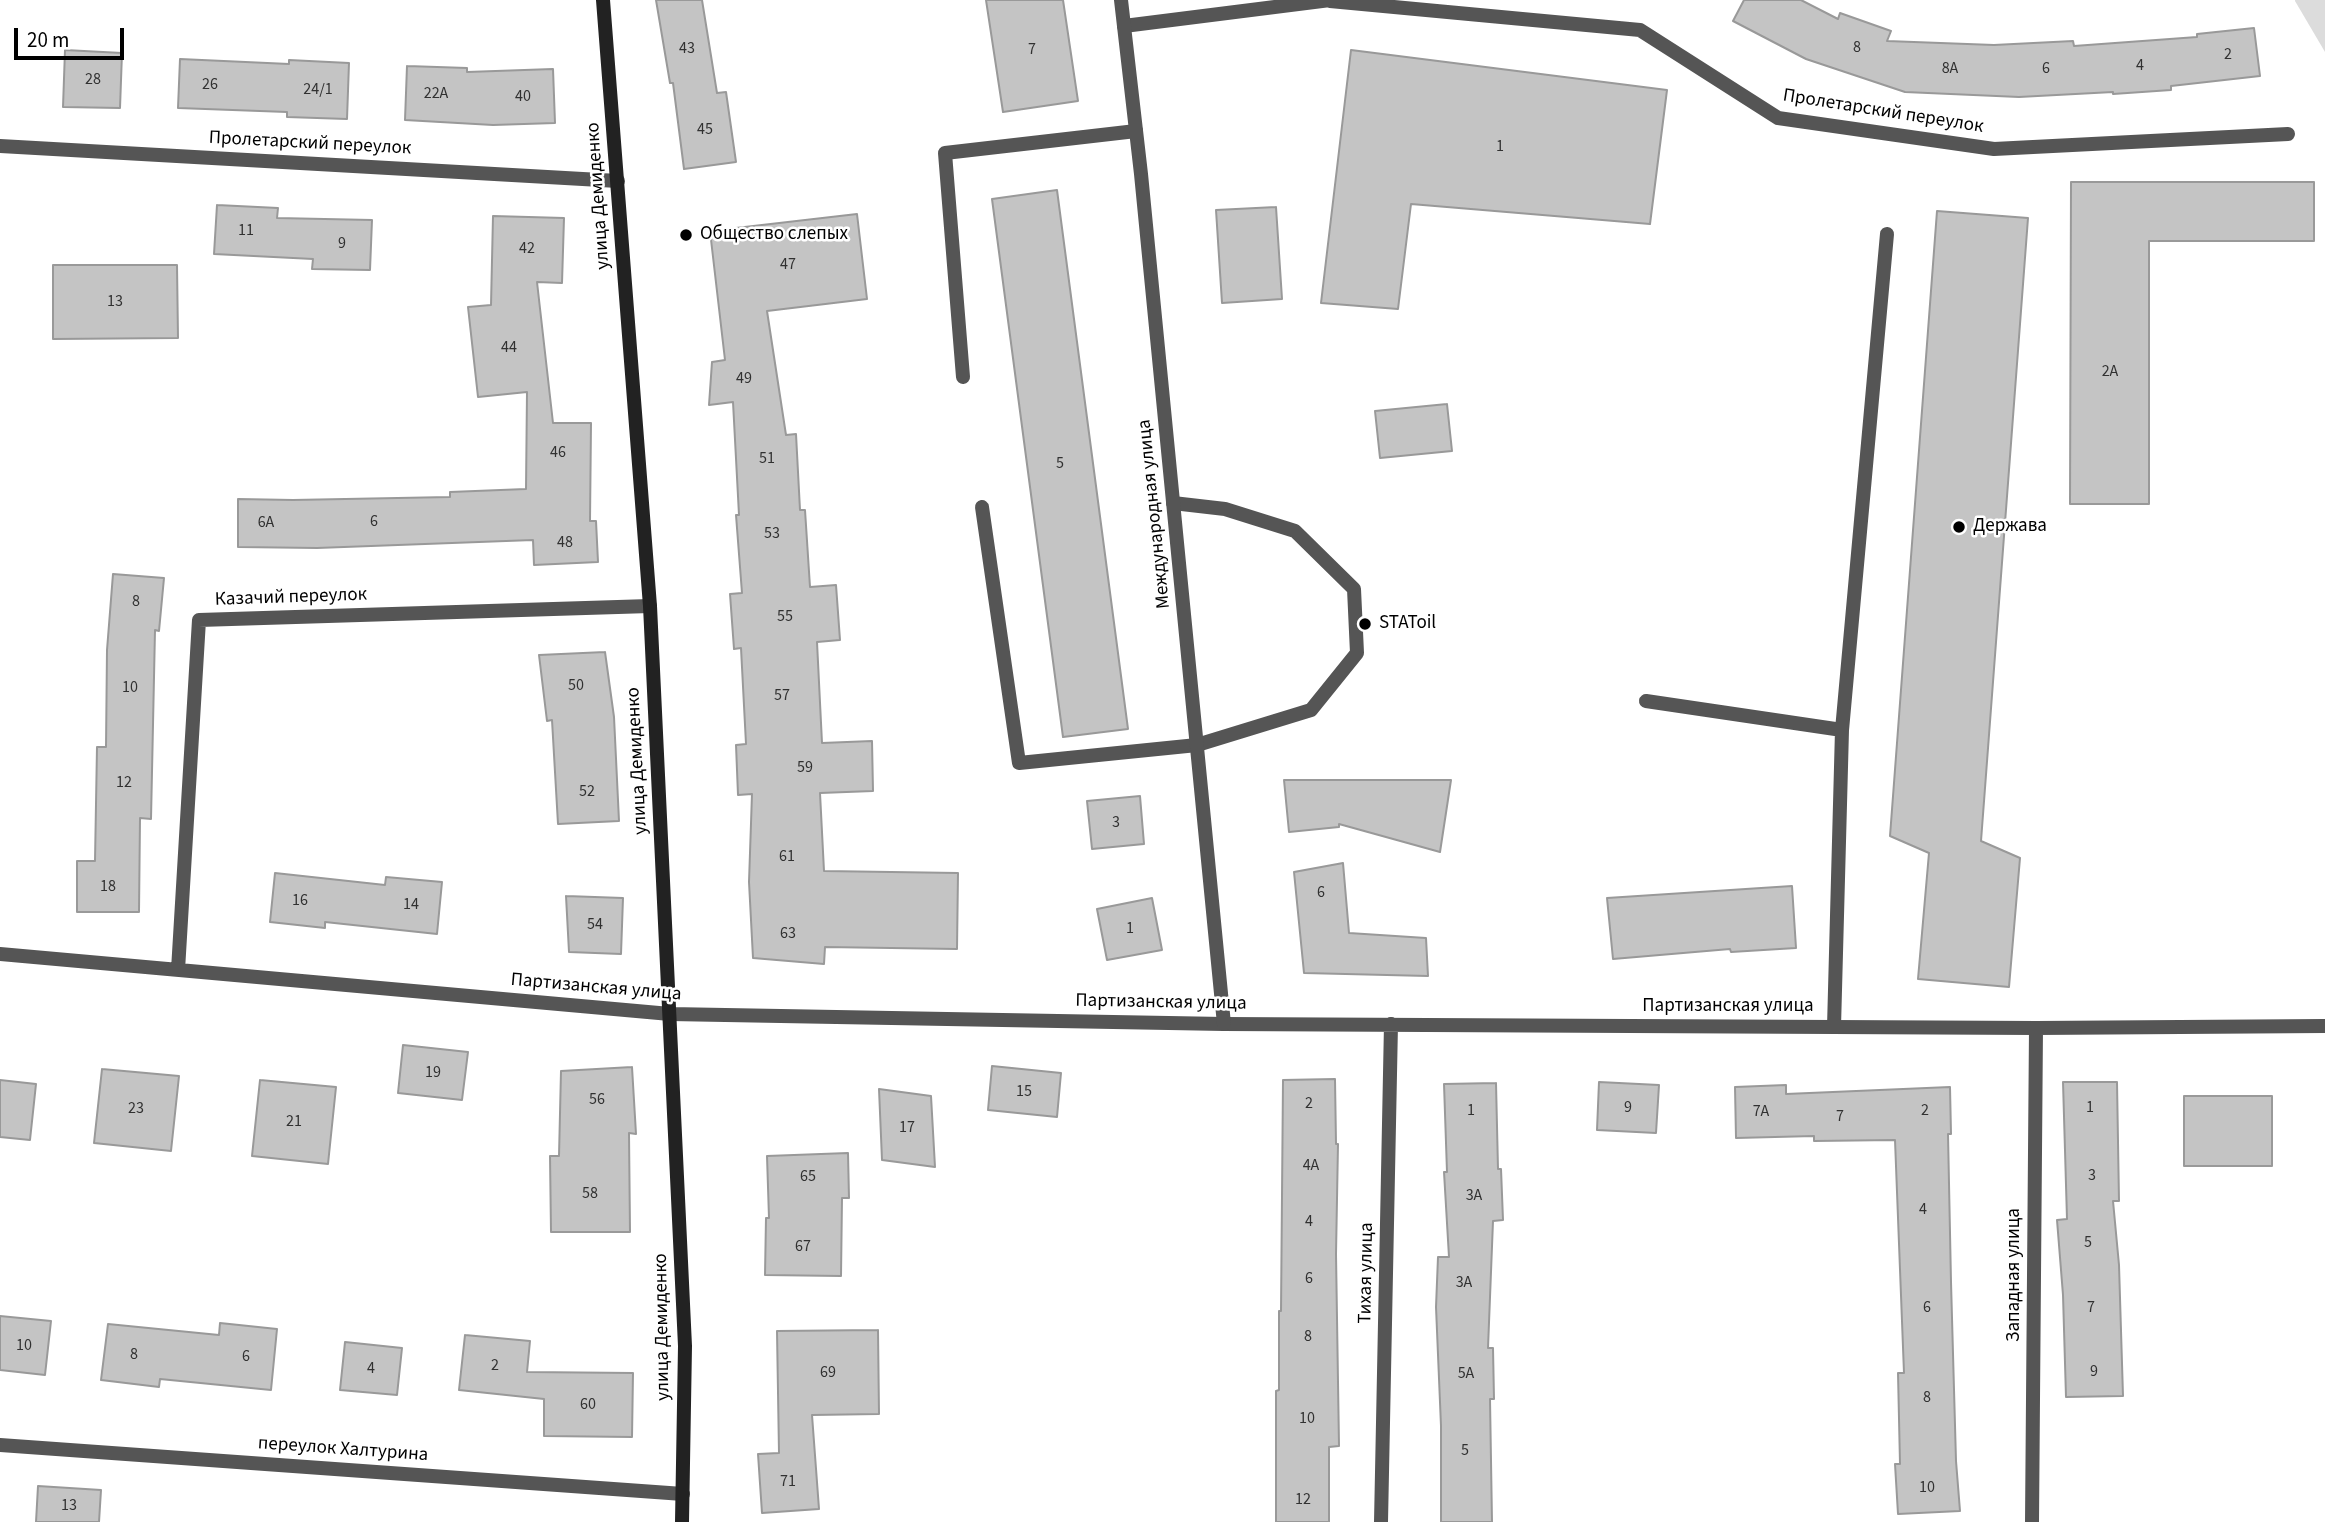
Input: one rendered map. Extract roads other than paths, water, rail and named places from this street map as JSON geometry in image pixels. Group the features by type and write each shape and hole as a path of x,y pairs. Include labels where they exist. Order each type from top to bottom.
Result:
{"main road":[{"name":"улица Демиденко","path":"603,0 650,606 685,1346 682,1522"}],"street":[{"name":"Международная улица","path":"1121,0 1224,1024"},
{"name":"Пролетарский переулок","path":"1124,26 1330,1 1640,30 1778,118 1994,149 2288,134"},
{"path":"963,377 944,153 1136,131"},
{"name":"Пролетарский переулок","path":"0,146 618,181"},
{"path":"1833,1027 1842,730 1887,234"},
{"path":"982,507 1019,763 1196,745 1311,710 1357,653 1354,589 1295,531 1225,509 1173,503"},
{"name":"Казачий переулок","path":"178,970 200,620 650,606"},
{"path":"1646,701 1842,730"},
{"name":"Партизанская улица","path":"0,954 670,1014 1224,1024 2036,1028 2325,1026"},
{"name":"Тихая улица","path":"1381,1522 1391,1024"},
{"name":"Западная улица","path":"2032,1522 2036,1028"},
{"name":"переулок Халтурина","path":"0,1445 683,1494"}],"place":[{"name":"Общество слепых","path":"686,235"},
{"name":"Держава","path":"1959,527"},
{"name":"STAToil","path":"1365,624"}]}
